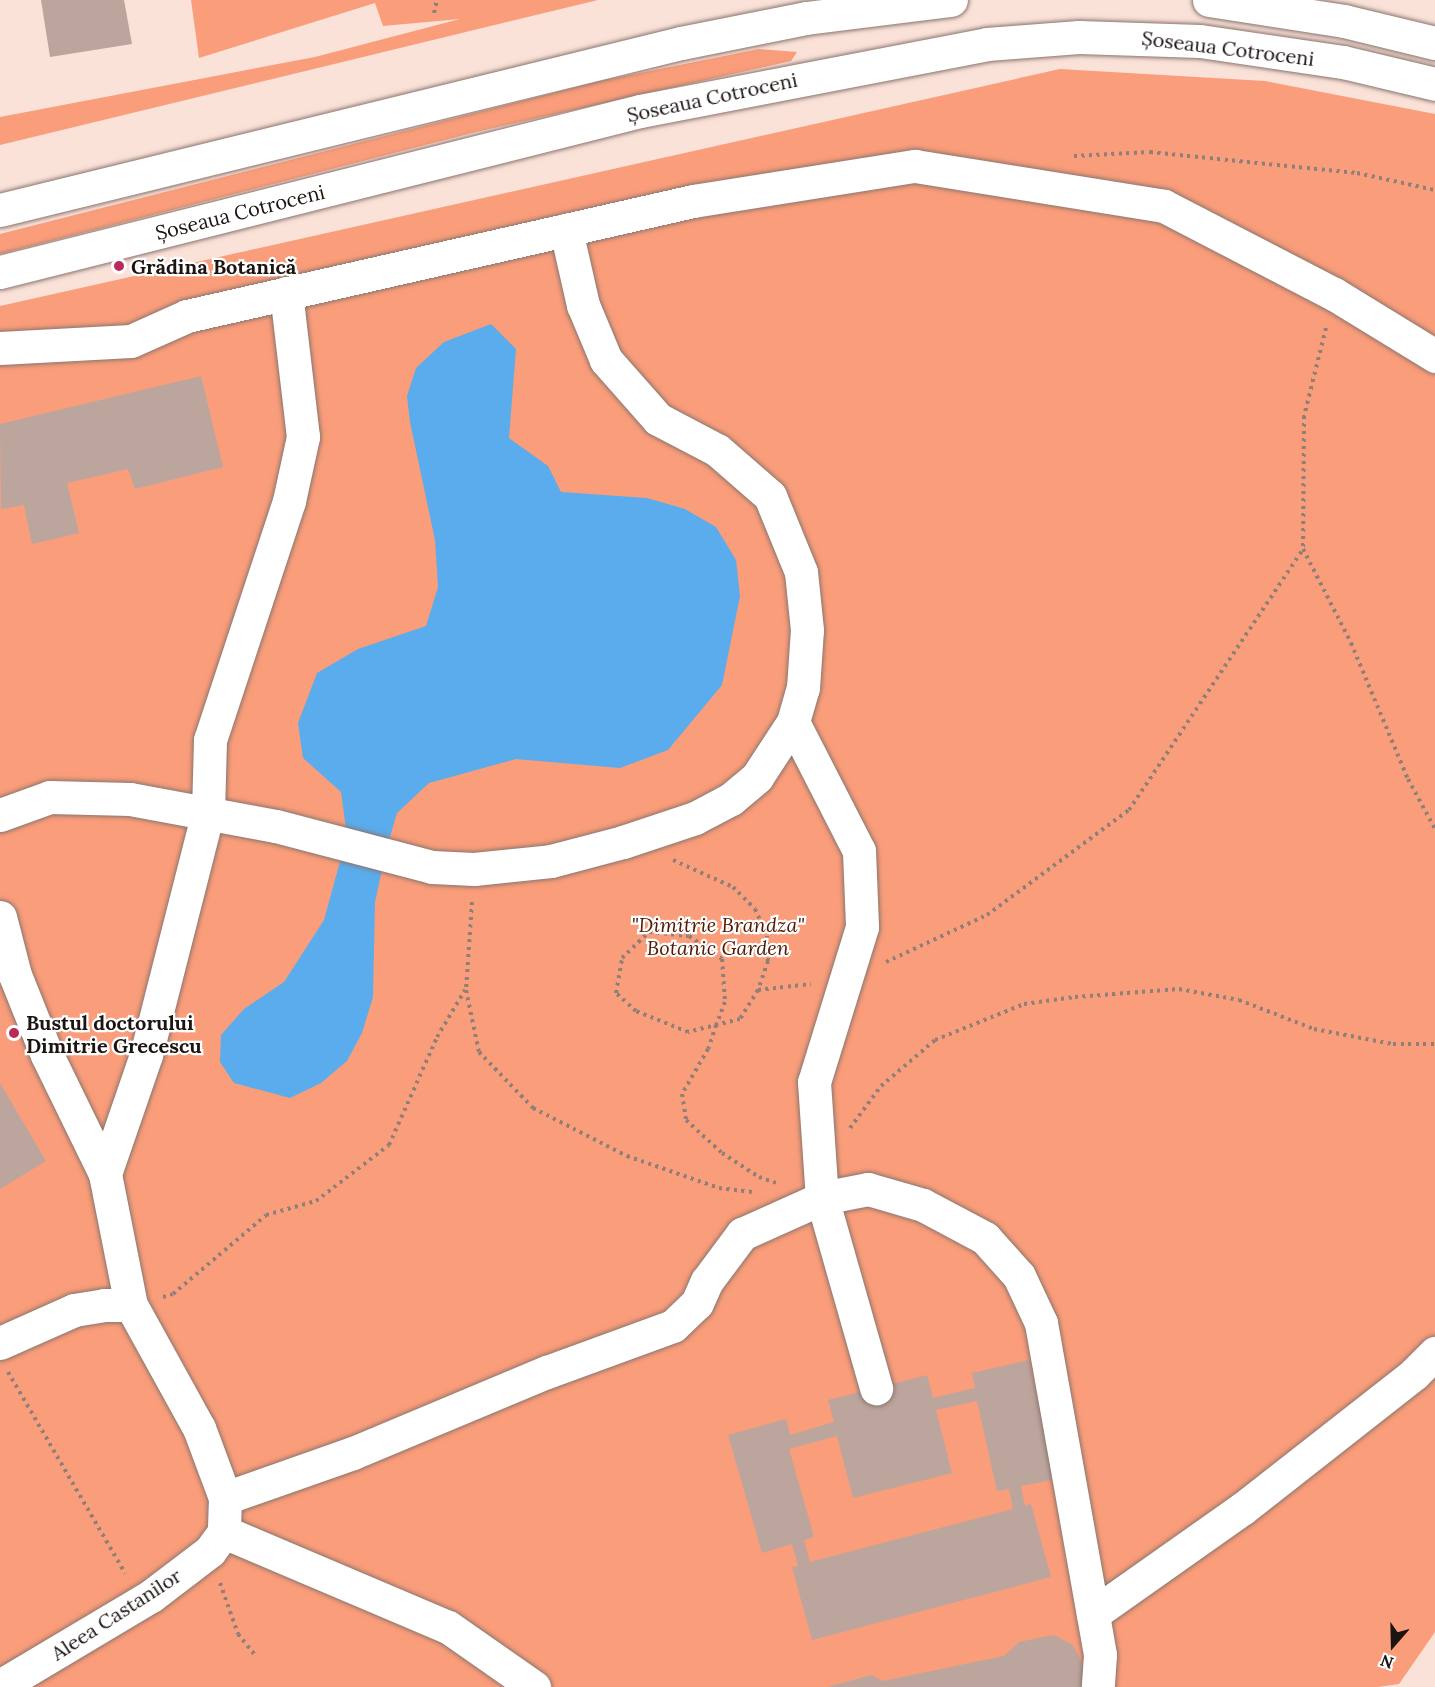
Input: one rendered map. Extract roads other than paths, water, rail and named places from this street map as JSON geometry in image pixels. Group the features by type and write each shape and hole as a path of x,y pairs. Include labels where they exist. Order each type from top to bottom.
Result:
{"street":[{"path":"0,210 681,43 806,18 951,0"},
{"path":"1209,0 1344,21 1435,43"},
{"name":"Șoseaua Cotroceni","path":"0,272 640,111 987,44 1079,37 1200,41 1343,62 1435,84"},
{"path":"0,348 131,341 187,316 693,201 915,166 1164,206 1334,294 1435,356"},
{"path":"0,815 50,797 130,799 208,812 432,867 474,869 551,861 695,818 731,799 757,777 793,722 803,688 807,630 801,572 770,496 717,450 658,419 606,360 583,304 566,230"},
{"path":"105,1174 146,1055 208,812 210,740 290,501 303,437 286,293"},
{"path":"793,722 859,851 862,927 814,1082 822,1198 876,1388"},
{"path":"0,917 15,975 43,1045 105,1174 131,1305 199,1428 225,1498 217,1542 448,1627 534,1687"},
{"path":"225,1498 353,1453 547,1372 673,1326 697,1303 707,1281 742,1234 822,1198 868,1190 923,1205 985,1238 1019,1276 1041,1323 1100,1655 1098,1687"},
{"path":"0,1343 74,1310 104,1305 131,1305"},
{"path":"1093,1614 1173,1561 1258,1497 1435,1353"},
{"name":"Aleea Castanilor","path":"0,1686 142,1602 217,1542"}],"water":[{"path":"491,324 516,349 509,438 548,466 561,492 647,498 685,509 716,527 736,560 740,596 722,685 668,750 620,768 516,759 429,783 397,813 375,902 373,997 362,1033 347,1061 321,1083 290,1098 234,1083 220,1062 221,1035 244,1009 284,982 324,920 347,836 341,792 303,758 298,723 317,673 358,649 426,626 438,587 435,540 410,422 407,396 416,368 444,342"}],"place":[{"name":"Grădina Botanică","path":"119,266"},
{"name":"Bustul doctorului Dimitrie Grecescu","path":"14,1033"}],"park label":[{"name":"\"Dimitrie Brandza\" Botanic Garden","path":"718,936"}]}
